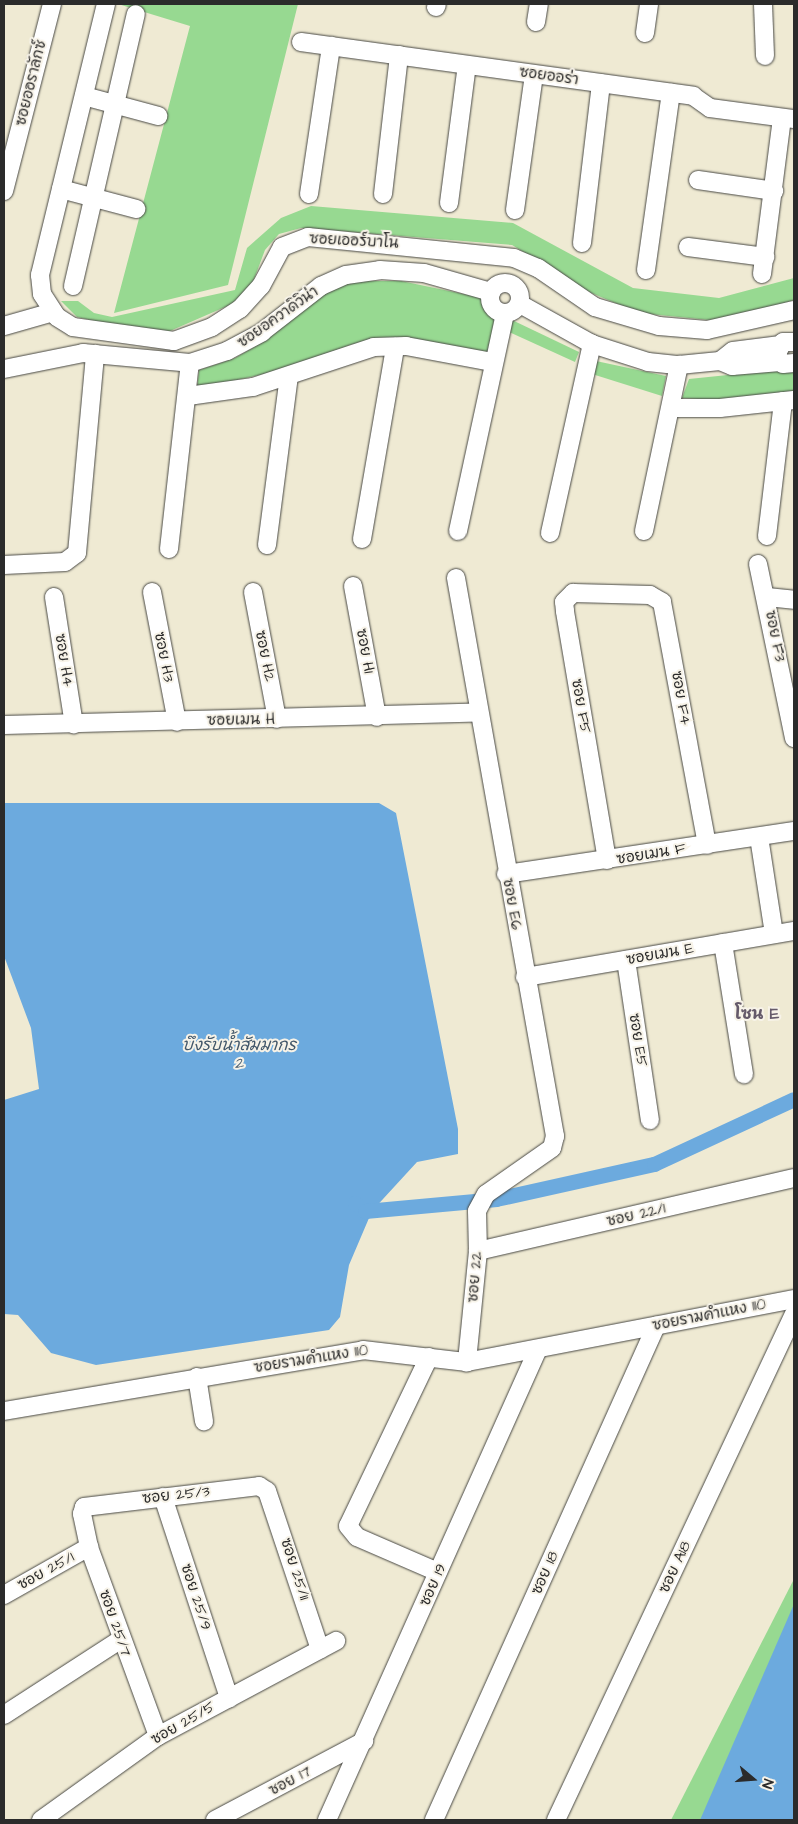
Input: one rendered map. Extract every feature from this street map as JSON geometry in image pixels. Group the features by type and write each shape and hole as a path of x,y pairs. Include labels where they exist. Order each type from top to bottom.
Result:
{"street":[{"name":"ซอยออราลักซ์","path":"4,191 52,4"},
{"name":"ซอยเออร์บาโน","path":"106,4 40,275 42,294 53,312 73,327 174,341 212,327 240,309 261,286 282,247 308,237 514,258 538,268 595,307 659,326 707,330 794,310"},
{"path":"536,22 539,4"},
{"path":"645,33 649,4"},
{"path":"763,4 764,56"},
{"path":"73,286 92,197 136,14"},
{"name":"ซอยออร่า","path":"301,42 693,96 710,108 788,118"},
{"path":"309,194 331,46"},
{"path":"383,194 399,55"},
{"path":"449,203 467,65"},
{"path":"515,210 534,74"},
{"path":"582,243 601,83"},
{"path":"646,270 671,93"},
{"path":"84,96 158,116"},
{"path":"688,247 763,265 774,191 788,118"},
{"path":"698,180 774,191"},
{"path":"61,189 136,209"},
{"name":"ซอยอควาดิวิน่า","path":"4,369 62,354 95,354 190,363 227,352 262,332 321,286 346,275 380,270 424,273 491,292"},
{"path":"505,314 492,306 491,292 509,283 518,289 520,304"},
{"path":"458,531 492,362 505,314 520,304"},
{"path":"520,304 592,344 648,362 680,365 720,361 733,352 787,353"},
{"path":"4,326 53,312"},
{"path":"550,533 592,344"},
{"path":"188,396 289,376 346,353 395,347 492,362"},
{"path":"362,538 395,347"},
{"path":"4,565 65,562 76,553 95,354"},
{"path":"169,549 188,396 190,363"},
{"path":"644,531 673,408 680,365"},
{"path":"266,545 289,376"},
{"path":"673,408 788,400 766,536"},
{"name":"ซอย F3","path":"758,564 767,598 794,738"},
{"name":"ซอย E6","path":"456,578 506,874 556,1136 552,1148 532,1166 486,1194"},
{"name":"ซอย H1","path":"353,586 377,717"},
{"name":"ซอย H3","path":"152,592 176,722"},
{"name":"ซอย H2","path":"253,592 277,719"},
{"name":"ซอย F5","path":"607,860 564,602 572,594 611,594"},
{"name":"ซอย F4","path":"611,594 650,595 665,610 707,845"},
{"name":"ซอย H4","path":"54,597 74,724"},
{"path":"767,598 794,600"},
{"name":"ซอยเมน H","path":"4,725 478,713"},
{"name":"ซอยเมน F","path":"506,874 794,831"},
{"path":"759,837 774,934"},
{"name":"ซอยเมน E","path":"525,977 794,931"},
{"path":"723,943 744,1074"},
{"name":"ซอย E5","path":"626,960 650,1120"},
{"name":"ซอย 22/1","path":"478,1251 794,1178"},
{"name":"ซอย 22","path":"467,1362 478,1251 477,1210 486,1194"},
{"name":"ซอยรามคำแหง 110","path":"4,1411 363,1350 467,1362 794,1299"},
{"name":"ซอย A18","path":"556,1820 794,1314"},
{"name":"ซอย 18","path":"434,1820 656,1326"},
{"name":"ซอย 19","path":"327,1820 538,1349"},
{"path":"429,1357 348,1526 357,1537 438,1572"},
{"path":"197,1377 204,1421"},
{"name":"ซอย 25/3","path":"84,1507 259,1486 267,1491"},
{"name":"ซอย 25/11","path":"267,1491 328,1645"},
{"name":"ซอย 25/9","path":"163,1497 229,1698"},
{"name":"ซอย 25/7","path":"84,1507 82,1514 89,1547 120,1640 158,1736"},
{"name":"ซอย 25/1","path":"4,1595 89,1547"},
{"path":"4,1715 120,1640"},
{"name":"ซอย 25/5","path":"40,1820 158,1736 328,1645"},
{"name":"ซอย 17","path":"215,1820 364,1741"}],"green space":[{"path":"118,4 298,4 228,285 114,313 190,26"},
{"path":"311,206 513,223 633,288 719,298 794,278 794,300 740,317 709,320 639,313 589,292 512,245 301,228 279,234 265,250 253,282 232,304 170,331 133,330 77,317 61,301 78,301 94,313 112,317 235,290 247,248 281,218"},
{"path":"345,281 401,281 483,298 498,325 487,356 423,341 353,344 282,370 197,389 199,370 235,358 264,341 317,295"},
{"path":"512,320 579,352 575,362 507,331"},
{"path":"596,361 666,376 662,396 592,374"},
{"path":"794,368 794,391 747,402 682,398 689,379"},
{"path":"794,1579 794,1820 671,1820"}],"water":[{"name":"บึงรับน้ำสัมมากร 2","path":"4,803 379,803 396,813 458,1129 458,1154 417,1162 372,1211 349,1265 340,1317 329,1330 96,1365 51,1353 18,1315 4,1314 4,1100 39,1089 31,1028 4,956"},
{"path":"794,1604 794,1820 700,1820"}],"waterway":[{"path":"355,1203 365,1211 496,1199 654,1164 794,1099"}],"district":[{"name":"โซน E","path":"757,1014"}]}
